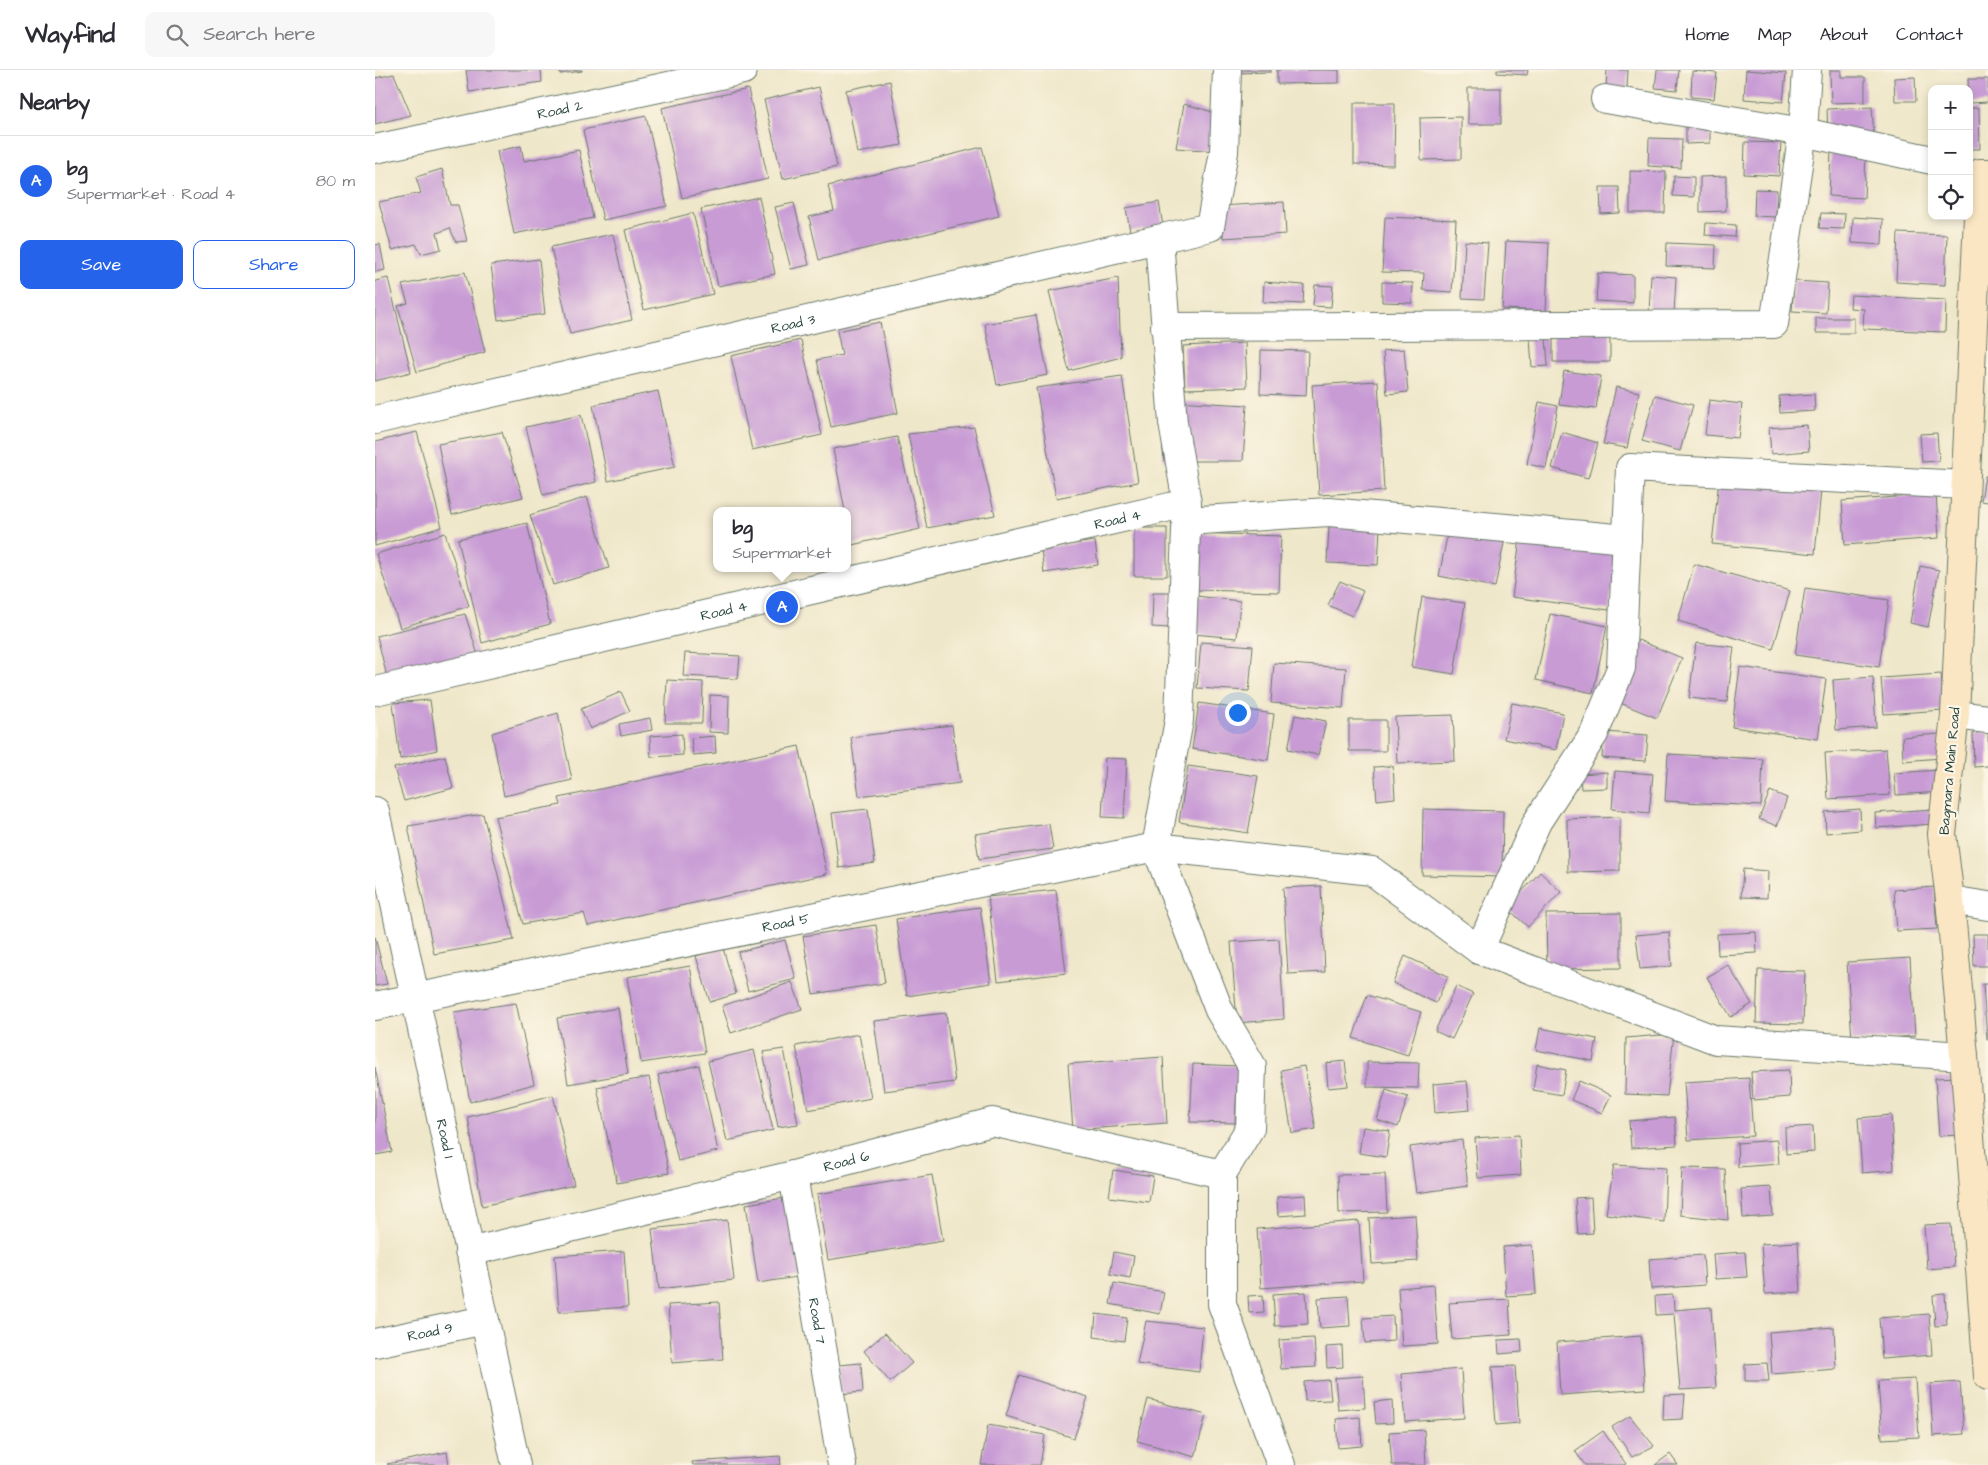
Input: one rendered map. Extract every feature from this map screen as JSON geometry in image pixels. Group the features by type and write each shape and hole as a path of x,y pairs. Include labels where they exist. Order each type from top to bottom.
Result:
{"street":[{"name":"Road 2","path":"375,149 743,70"},
{"name":"Road 3","path":"375,420 1209,227 1225,152 1227,70"},
{"path":"1165,327 1774,324 1803,132 1807,70"},
{"path":"1605,99 1803,132 1928,159"},
{"name":"Bagmara Main Road","path":"1979,172 1955,715 1942,834 1964,1056 1988,1376"},
{"path":"1159,239 1173,423 1187,512 1179,720 1156,847 1219,1010 1251,1066 1249,1128 1222,1174 1222,1304 1281,1465"},
{"path":"1479,950 1537,822 1594,734 1621,668 1630,468 1965,485"},
{"name":"Road 4","path":"375,691 1187,512 1329,512 1627,539"},
{"path":"1955,715 1988,719"},
{"name":"Road 1","path":"375,811 516,1465"},
{"name":"Road 5","path":"375,1006 1156,847 1372,871 1479,950 1716,1040 1964,1056"},
{"path":"1950,900 1988,906"},
{"name":"Road 6","path":"469,1252 793,1175 992,1122 1222,1174"},
{"name":"Road 7","path":"793,1175 842,1465"},
{"name":"Road 9","path":"375,1343 485,1320"}],"building":[{"path":"466,70 541,70 542,82 469,92"},
{"path":"560,70 582,70 582,71 560,74"},
{"path":"1237,70 1271,70 1271,72 1237,73"},
{"path":"1277,70 1339,70 1339,83 1277,84"},
{"path":"1497,70 1528,70 1527,75 1497,73"},
{"path":"1607,70 1628,70 1627,88 1606,87"},
{"path":"1657,70 1679,70 1677,90 1655,88"},
{"path":"1746,70 1786,73 1783,102 1744,99"},
{"path":"1830,70 1841,70 1841,77 1865,77 1865,102 1831,103"},
{"path":"1692,71 1717,73 1714,99 1691,97"},
{"path":"394,74 411,115 375,124 375,78"},
{"path":"1915,77 1916,101 1895,101 1894,78"},
{"path":"1968,79 1988,79 1988,102 1973,103 1973,85 1968,85"},
{"path":"890,81 902,145 857,153 846,90"},
{"path":"819,87 837,167 783,179 764,100"},
{"path":"1468,88 1501,88 1501,124 1468,124"},
{"path":"748,89 768,179 682,198 662,108"},
{"path":"1354,103 1395,103 1394,165 1354,164"},
{"path":"1184,104 1224,115 1217,151 1176,148"},
{"path":"1872,107 1874,138 1828,134 1827,109"},
{"path":"1973,108 1979,108 1980,149 1973,149"},
{"path":"646,116 667,206 603,220 583,130"},
{"path":"1461,117 1461,159 1421,160 1420,118"},
{"path":"1710,125 1710,143 1686,144 1686,126"},
{"path":"1649,138 1682,139 1681,168 1648,166"},
{"path":"1745,142 1781,143 1779,176 1744,174"},
{"path":"521,146 524,161 579,150 593,218 514,234 497,151"},
{"path":"982,147 999,216 819,260 809,217 834,211 828,186"},
{"path":"1831,152 1866,154 1864,198 1829,196"},
{"path":"442,169 450,205 458,205 467,241 456,242 450,228 437,233 441,249 421,254 416,244 392,250 379,202 421,193 416,177"},
{"path":"1630,171 1666,172 1665,213 1630,213"},
{"path":"1674,176 1694,177 1694,197 1673,196"},
{"path":"1726,176 1726,211 1700,212 1700,177"},
{"path":"1600,187 1619,187 1620,213 1601,214"},
{"path":"1755,189 1777,190 1776,217 1754,216"},
{"path":"759,197 775,274 718,286 701,209"},
{"path":"1159,202 1163,226 1130,231 1126,208"},
{"path":"1284,202 1286,234 1223,238 1222,206"},
{"path":"794,203 809,265 791,269 775,207"},
{"path":"693,213 713,294 644,310 625,230"},
{"path":"1821,213 1845,214 1844,229 1819,228"},
{"path":"1385,217 1456,220 1452,292 1423,290 1424,273 1382,272"},
{"path":"1853,217 1883,219 1882,245 1852,243"},
{"path":"1706,223 1736,225 1735,237 1705,235"},
{"path":"1898,233 1947,235 1945,285 1896,282"},
{"path":"613,234 632,320 570,334 551,247"},
{"path":"1465,241 1488,243 1484,299 1462,298"},
{"path":"1506,241 1549,243 1546,311 1502,309"},
{"path":"1667,243 1716,245 1715,268 1666,266"},
{"path":"380,244 385,270 375,272 375,245"},
{"path":"539,259 545,314 498,320 491,265"},
{"path":"465,272 485,352 417,372 398,306 408,303 402,285"},
{"path":"1598,273 1633,275 1633,303 1596,301"},
{"path":"1651,275 1676,277 1674,314 1649,313"},
{"path":"388,278 411,372 375,381 375,281"},
{"path":"1118,278 1121,357 1069,371 1049,291"},
{"path":"1794,281 1828,283 1826,313 1792,311"},
{"path":"1264,282 1304,285 1303,304 1263,302"},
{"path":"1382,282 1413,283 1412,303 1382,302"},
{"path":"1315,285 1333,286 1331,307 1313,306"},
{"path":"1851,295 1946,300 1945,332 1863,329 1864,309 1850,308"},
{"path":"1036,315 1048,375 997,385 985,324"},
{"path":"1816,318 1854,318 1854,333 1816,333"},
{"path":"880,322 898,413 831,427 817,360 842,355 837,331"},
{"path":"1553,331 1610,332 1610,362 1553,362"},
{"path":"1546,337 1548,366 1532,367 1530,338"},
{"path":"801,340 822,435 752,450 731,356"},
{"path":"1245,343 1247,387 1185,389 1183,346"},
{"path":"1404,349 1408,392 1387,394 1383,351"},
{"path":"1261,350 1308,351 1306,396 1260,394"},
{"path":"1564,371 1601,376 1596,409 1559,405"},
{"path":"1122,376 1138,482 1056,498 1036,388"},
{"path":"1378,381 1384,491 1319,495 1312,385"},
{"path":"1616,387 1639,392 1627,448 1603,444"},
{"path":"658,391 675,467 608,481 593,405"},
{"path":"1814,394 1815,411 1780,413 1779,396"},
{"path":"1655,395 1693,405 1680,451 1642,441"},
{"path":"1158,400 1247,405 1243,461 1164,461"},
{"path":"1709,400 1742,404 1738,438 1705,435"},
{"path":"1539,402 1558,406 1546,468 1527,464"},
{"path":"581,415 596,482 543,495 526,427"},
{"path":"1807,425 1809,451 1771,454 1769,428"},
{"path":"974,427 995,515 927,528 908,434"},
{"path":"417,432 442,527 375,546 375,442"},
{"path":"502,432 523,497 452,515 438,444"},
{"path":"1562,432 1598,443 1588,478 1552,468"},
{"path":"1937,433 1939,461 1922,462 1920,434"},
{"path":"897,437 920,529 852,545 851,507 844,507 833,449"},
{"path":"1985,476 1988,476 1988,502 1981,501"},
{"path":"1719,480 1821,490 1815,554 1712,544"},
{"path":"1936,494 1939,538 1845,545 1842,501"},
{"path":"587,497 609,568 553,585 530,515"},
{"path":"527,523 550,624 482,643 458,539"},
{"path":"1329,526 1380,528 1378,565 1327,563"},
{"path":"1449,527 1505,538 1495,587 1439,576"},
{"path":"1134,528 1167,528 1167,576 1134,576"},
{"path":"445,533 469,606 400,628 376,554"},
{"path":"1196,533 1281,536 1279,592 1195,590"},
{"path":"1520,539 1617,552 1609,610 1512,597"},
{"path":"1095,541 1098,565 1044,573 1041,548"},
{"path":"1694,564 1790,591 1773,649 1678,621"},
{"path":"1920,566 1939,570 1928,627 1910,623"},
{"path":"1340,581 1363,591 1352,616 1328,605"},
{"path":"1805,588 1889,600 1879,667 1795,655"},
{"path":"1153,592 1170,592 1169,628 1152,627"},
{"path":"1196,596 1240,601 1237,638 1193,634"},
{"path":"1422,597 1465,603 1454,674 1411,667"},
{"path":"465,614 479,658 388,681 377,636"},
{"path":"1550,614 1607,626 1593,693 1536,680"},
{"path":"1638,640 1682,658 1657,718 1613,700"},
{"path":"1201,642 1253,646 1249,691 1197,688"},
{"path":"1696,643 1734,647 1727,702 1689,698"},
{"path":"685,653 740,656 738,679 683,676"},
{"path":"1274,663 1346,668 1343,708 1271,703"},
{"path":"1740,667 1826,679 1818,739 1732,727"},
{"path":"1941,674 1944,710 1884,714 1881,678"},
{"path":"1873,677 1876,727 1836,730 1833,680"},
{"path":"667,680 703,682 702,723 665,723"},
{"path":"621,692 630,711 590,729 581,709"},
{"path":"710,695 729,696 728,733 709,732"},
{"path":"430,700 437,750 400,759 393,703"},
{"path":"1199,703 1274,714 1268,760 1192,749"},
{"path":"1512,703 1563,713 1556,750 1504,739"},
{"path":"558,713 572,780 504,796 492,733"},
{"path":"1295,715 1326,721 1318,755 1288,749"},
{"path":"1453,715 1455,761 1397,763 1395,717"},
{"path":"650,718 652,730 621,736 619,724"},
{"path":"1349,720 1386,720 1386,751 1349,751"},
{"path":"952,725 960,783 859,796 851,737"},
{"path":"1604,732 1648,735 1646,761 1602,758"},
{"path":"1988,732 1988,766 1974,767 1973,733"},
{"path":"682,734 683,755 651,757 650,736"},
{"path":"1939,734 1941,758 1903,761 1902,737"},
{"path":"715,736 716,753 693,755 691,738"},
{"path":"799,746 827,874 588,926 584,913 523,924 495,817 561,805 559,798"},
{"path":"1886,749 1890,795 1828,799 1825,753"},
{"path":"1668,754 1763,759 1761,806 1665,801"},
{"path":"445,756 453,788 404,801 394,768"},
{"path":"1105,758 1127,759 1124,818 1102,817"},
{"path":"1188,766 1258,776 1248,833 1179,822"},
{"path":"1393,766 1395,798 1377,800 1374,767"},
{"path":"1939,770 1941,792 1896,795 1894,773"},
{"path":"1615,771 1653,774 1649,813 1612,809"},
{"path":"1607,772 1607,788 1581,789 1580,774"},
{"path":"1770,791 1787,798 1777,826 1759,819"},
{"path":"868,809 875,863 839,868 832,813"},
{"path":"1423,809 1503,811 1502,877 1422,875"},
{"path":"1860,809 1861,830 1826,833 1825,812"},
{"path":"1933,809 1934,824 1876,828 1875,813"},
{"path":"483,814 514,940 434,954 408,826"},
{"path":"1620,817 1620,871 1568,872 1567,819"},
{"path":"1049,824 1053,849 979,859 975,834"},
{"path":"1743,869 1768,871 1767,898 1741,897"},
{"path":"1540,872 1561,892 1528,927 1507,908"},
{"path":"1321,886 1325,972 1288,974 1283,888"},
{"path":"1934,887 1937,929 1897,931 1894,890"},
{"path":"1056,890 1066,973 998,981 988,897"},
{"path":"980,907 991,983 907,996 896,919"},
{"path":"1621,913 1621,968 1547,969 1546,914"},
{"path":"876,925 885,983 813,994 803,936"},
{"path":"1669,932 1672,966 1640,969 1636,935"},
{"path":"1756,932 1757,953 1718,955 1717,934"},
{"path":"1973,934 1988,934 1988,966 1974,966"},
{"path":"375,937 387,984 375,986"},
{"path":"1279,939 1284,1019 1237,1023 1231,942"},
{"path":"785,940 796,979 748,991 738,952"},
{"path":"723,948 736,994 710,1002 696,956"},
{"path":"1405,956 1448,976 1436,1003 1393,983"},
{"path":"1910,958 1915,1036 1852,1041 1847,962"},
{"path":"1728,965 1752,1004 1731,1017 1707,977"},
{"path":"690,966 705,1053 641,1063 627,977"},
{"path":"1758,970 1805,971 1803,1024 1756,1023"},
{"path":"792,982 802,1009 731,1033 722,1006"},
{"path":"1983,984 1988,984 1988,1039 1987,1039"},
{"path":"1456,986 1473,994 1452,1039 1435,1031"},
{"path":"1367,995 1421,1012 1408,1055 1353,1038"},
{"path":"516,1003 534,1084 470,1102 454,1012"},
{"path":"618,1008 628,1074 568,1084 557,1018"},
{"path":"946,1013 955,1082 884,1091 874,1021"},
{"path":"1540,1028 1597,1039 1593,1061 1536,1050"},
{"path":"859,1034 871,1098 808,1110 796,1046"},
{"path":"1674,1034 1667,1096 1625,1094 1626,1038"},
{"path":"784,1049 798,1124 778,1127 763,1052"},
{"path":"754,1050 773,1130 727,1141 708,1061"},
{"path":"1163,1057 1167,1123 1073,1130 1068,1064"},
{"path":"1345,1061 1348,1086 1328,1088 1326,1063"},
{"path":"1367,1062 1419,1063 1418,1088 1367,1087"},
{"path":"1193,1064 1238,1066 1235,1123 1190,1122"},
{"path":"1537,1064 1566,1070 1562,1095 1533,1090"},
{"path":"699,1065 718,1151 678,1161 658,1075"},
{"path":"1304,1066 1316,1129 1292,1133 1281,1070"},
{"path":"375,1067 392,1152 375,1155"},
{"path":"1789,1070 1790,1097 1753,1100 1751,1072"},
{"path":"649,1077 669,1173 617,1183 597,1087"},
{"path":"1958,1077 1962,1135 1939,1136 1935,1078"},
{"path":"1749,1078 1753,1136 1688,1140 1684,1082"},
{"path":"1467,1081 1470,1110 1435,1113 1433,1084"},
{"path":"1579,1081 1611,1095 1602,1113 1571,1100"},
{"path":"1386,1090 1408,1097 1398,1127 1377,1120"},
{"path":"553,1095 574,1185 482,1206 468,1117"},
{"path":"1891,1115 1894,1170 1862,1173 1858,1118"},
{"path":"1675,1117 1677,1145 1631,1148 1629,1121"},
{"path":"1813,1126 1814,1152 1786,1154 1785,1128"},
{"path":"1363,1127 1390,1131 1386,1157 1359,1153"},
{"path":"1519,1135 1521,1175 1478,1178 1475,1138"},
{"path":"1462,1140 1468,1186 1416,1193 1410,1147"},
{"path":"1777,1140 1779,1164 1738,1167 1737,1143"},
{"path":"1614,1165 1666,1168 1664,1222 1606,1214"},
{"path":"1682,1168 1725,1169 1728,1220 1680,1215"},
{"path":"1113,1170 1153,1176 1149,1202 1109,1197"},
{"path":"1385,1174 1387,1212 1339,1213 1338,1175"},
{"path":"932,1175 943,1241 828,1260 817,1194"},
{"path":"1771,1187 1773,1216 1743,1218 1741,1189"},
{"path":"1305,1195 1306,1214 1278,1216 1277,1197"},
{"path":"791,1197 803,1276 758,1283 746,1204"},
{"path":"1591,1197 1593,1233 1578,1234 1575,1198"},
{"path":"1415,1215 1418,1261 1372,1264 1369,1218"},
{"path":"727,1220 734,1280 659,1289 652,1229"},
{"path":"1359,1221 1363,1281 1261,1288 1257,1229"},
{"path":"1951,1224 1954,1267 1927,1269 1924,1225"},
{"path":"1798,1242 1801,1292 1765,1294 1761,1244"},
{"path":"1532,1245 1536,1294 1506,1296 1503,1247"},
{"path":"624,1251 628,1307 559,1312 555,1256"},
{"path":"1114,1252 1134,1256 1130,1278 1110,1274"},
{"path":"1745,1252 1747,1277 1715,1279 1713,1254"},
{"path":"1703,1255 1705,1285 1651,1289 1649,1259"},
{"path":"1114,1283 1164,1292 1160,1314 1110,1304"},
{"path":"1434,1285 1438,1344 1402,1346 1398,1288"},
{"path":"1306,1292 1308,1324 1275,1326 1273,1294"},
{"path":"1945,1294 1947,1325 1935,1326 1933,1295"},
{"path":"1263,1295 1264,1312 1249,1313 1248,1296"},
{"path":"1673,1295 1674,1310 1711,1307 1716,1388 1680,1390 1674,1314 1656,1315 1655,1296"},
{"path":"1348,1296 1350,1326 1320,1328 1318,1298"},
{"path":"1509,1299 1511,1335 1452,1339 1449,1303"},
{"path":"719,1302 723,1359 672,1363 668,1305"},
{"path":"1096,1314 1127,1318 1124,1341 1094,1337"},
{"path":"1929,1314 1932,1355 1882,1359 1879,1318"},
{"path":"1393,1316 1394,1341 1365,1343 1363,1318"},
{"path":"1146,1321 1203,1327 1199,1372 1137,1364"},
{"path":"1834,1327 1836,1369 1772,1374 1769,1332"},
{"path":"885,1333 912,1363 890,1382 864,1351"},
{"path":"1641,1336 1645,1389 1560,1395 1557,1342"},
{"path":"1314,1338 1316,1367 1281,1369 1279,1340"},
{"path":"1521,1339 1522,1352 1499,1354 1498,1340"},
{"path":"1342,1346 1343,1367 1327,1368 1326,1347"},
{"path":"861,1363 863,1392 841,1394 839,1365"},
{"path":"1767,1363 1769,1381 1745,1381 1745,1364"},
{"path":"1515,1366 1519,1423 1496,1425 1492,1367"},
{"path":"1461,1369 1464,1418 1405,1422 1401,1374"},
{"path":"1019,1375 1088,1397 1074,1438 1006,1416"},
{"path":"1363,1376 1365,1408 1338,1410 1335,1378"},
{"path":"1915,1379 1919,1437 1882,1439 1878,1381"},
{"path":"1329,1380 1331,1400 1305,1401 1304,1382"},
{"path":"1960,1382 1964,1434 1933,1436 1930,1384"},
{"path":"1685,1394 1683,1419 1663,1420 1664,1395"},
{"path":"1148,1399 1206,1415 1195,1457 1137,1441"},
{"path":"1392,1400 1393,1423 1376,1424 1374,1402"},
{"path":"1630,1416 1654,1446 1632,1457 1612,1427"},
{"path":"1360,1417 1362,1446 1338,1448 1336,1419"},
{"path":"988,1425 1045,1435 1040,1465 981,1465"},
{"path":"1424,1430 1426,1465 1392,1465 1389,1432"},
{"path":"1603,1431 1626,1464 1585,1465 1575,1451"},
{"path":"447,1452 449,1465 387,1464"},
{"path":"1670,1454 1678,1465 1655,1465"},
{"path":"780,1456 781,1465 693,1465 692,1462"}],"place":[{"name":"bg","path":"782,607"}]}
